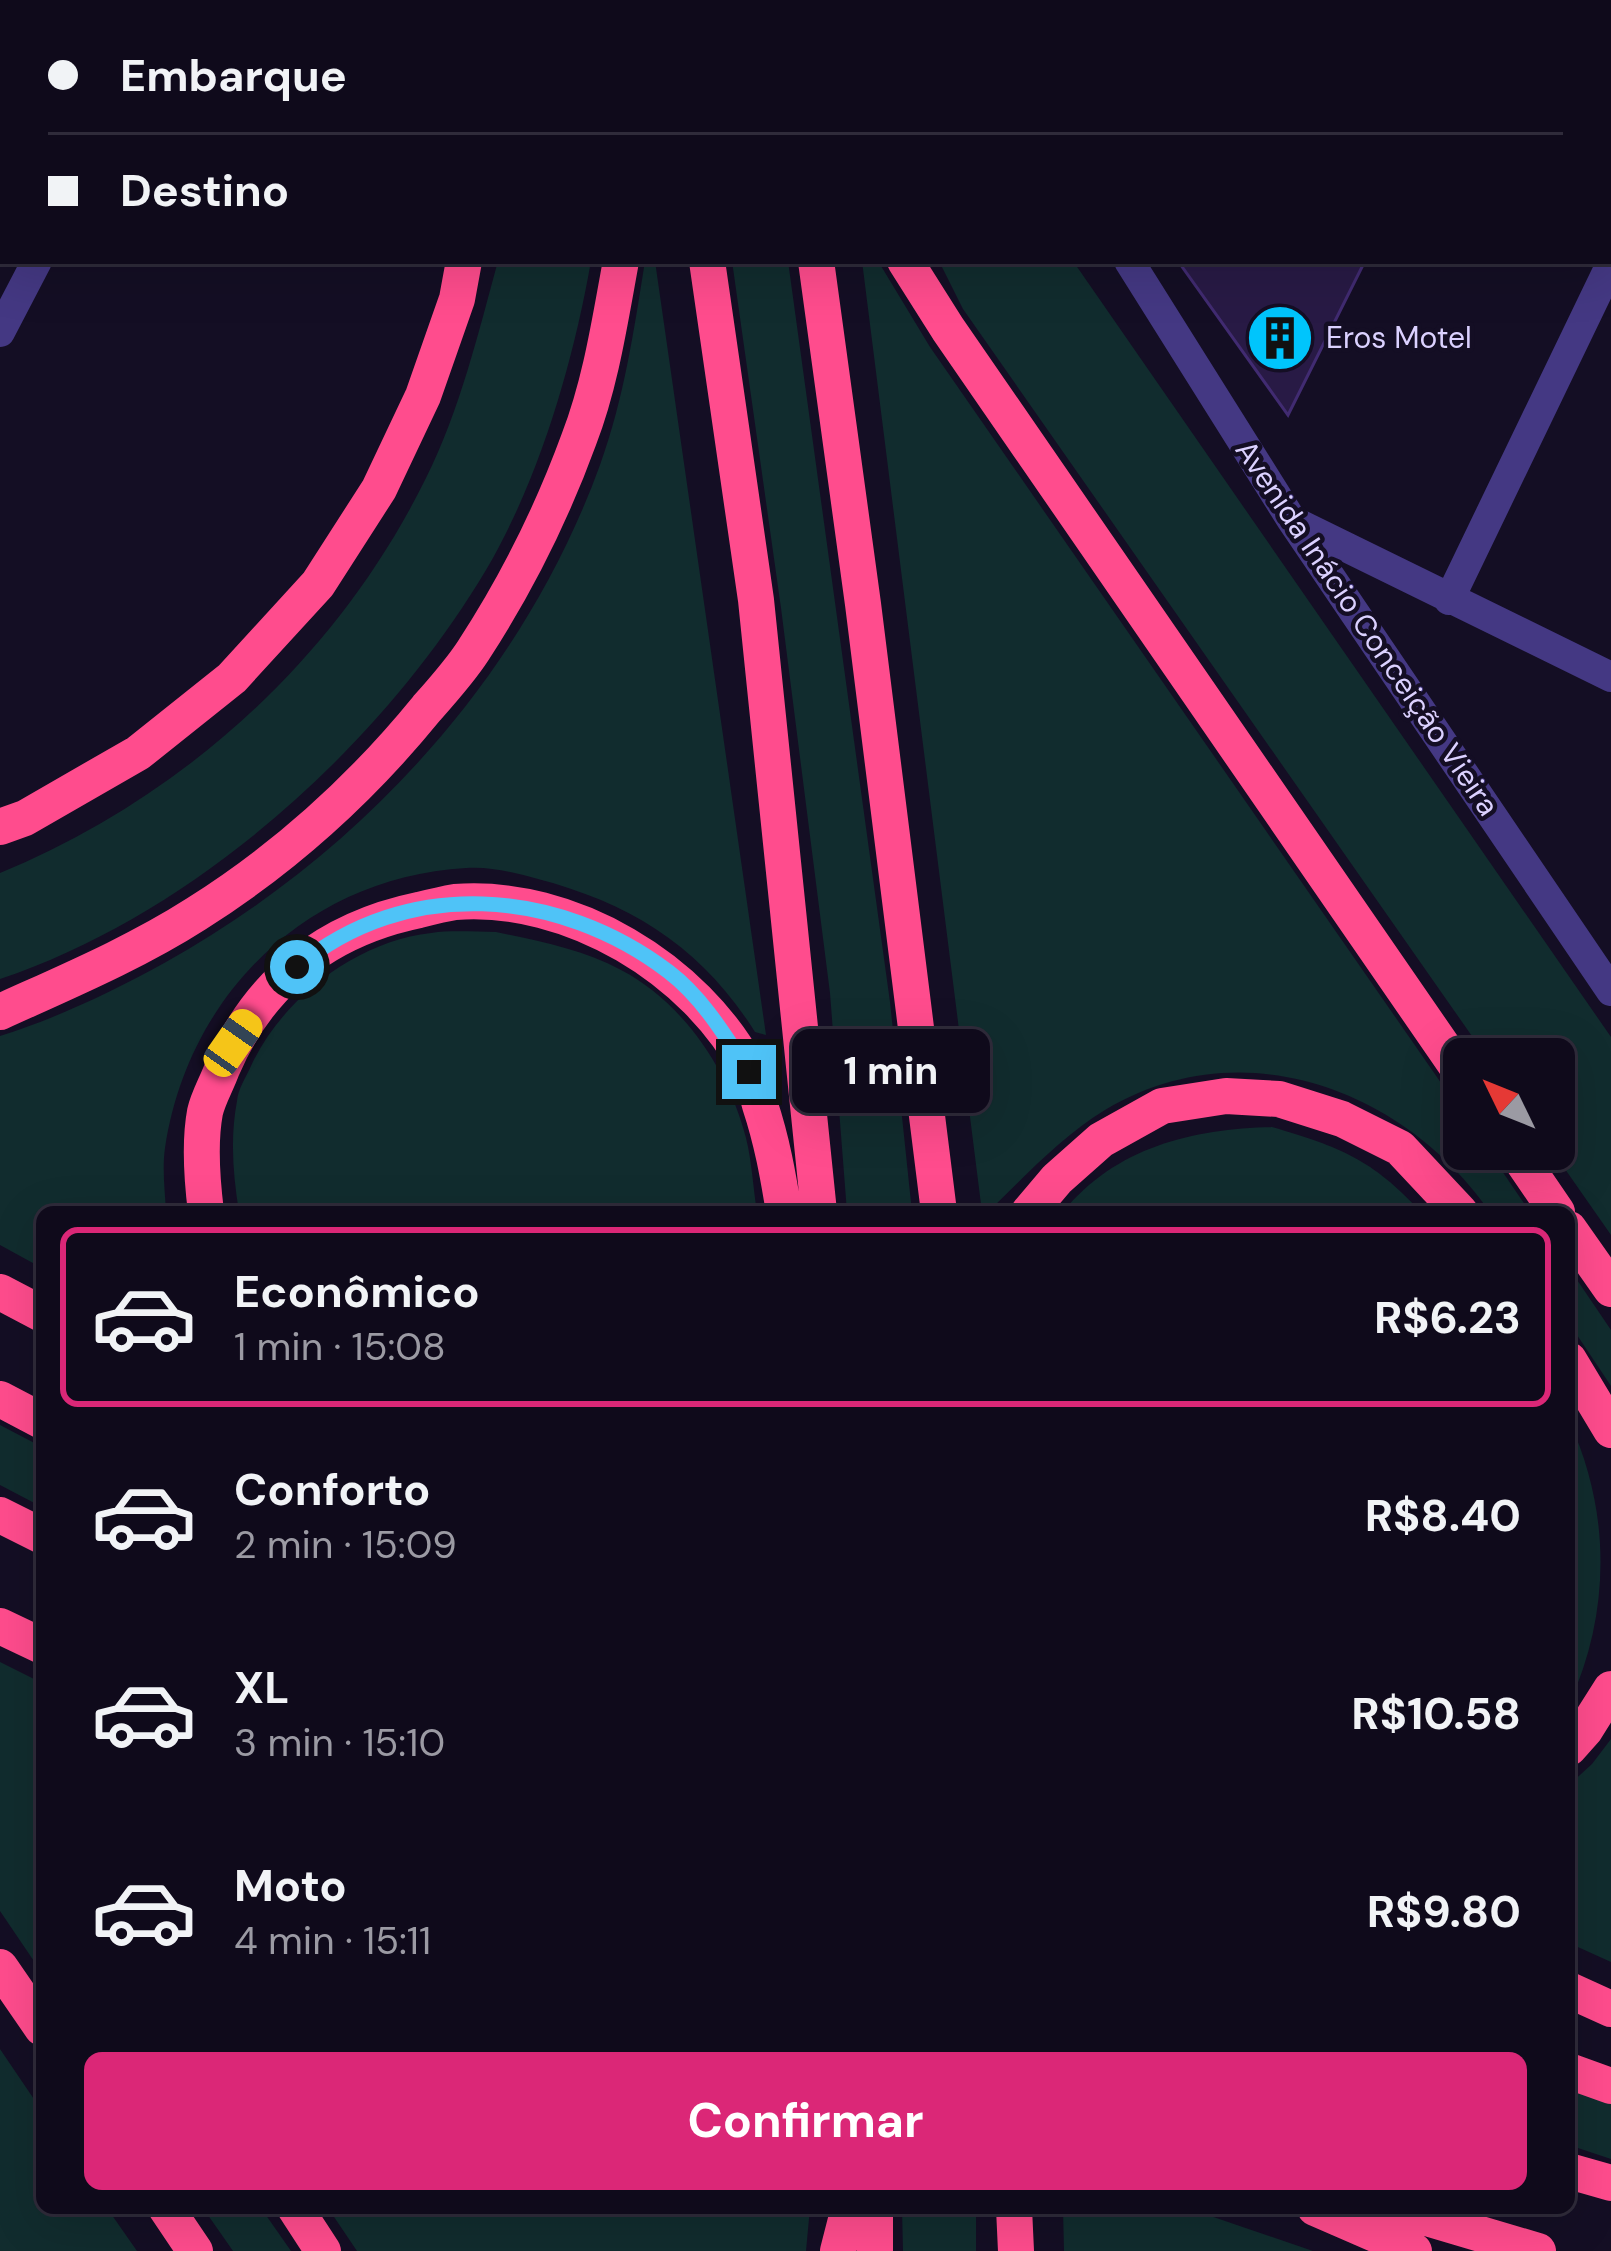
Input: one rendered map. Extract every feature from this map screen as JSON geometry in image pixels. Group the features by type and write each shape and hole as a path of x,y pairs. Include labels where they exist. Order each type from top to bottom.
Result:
{"highway":[{"path":"0,827 25,818 138,753 232,678 318,584 379,490 423,397 457,299 463,264"},
{"path":"0,1012 195,915 282,854 338,806 471,656 540,533 581,435 606,344 620,264"},
{"path":"707,264 756,600 818,1206"},
{"path":"816,264 939,1206"},
{"path":"907,264 1443,1047"},
{"path":"205,1206 206,1110 233,1043 272,988 322,946 387,916 454,902 507,904 576,919 670,973 710,1015 749,1072 774,1149 783,1206"},
{"path":"1034,1206 1101,1139 1162,1106 1226,1096 1280,1099 1342,1119 1400,1148 1454,1206"},
{"path":"1529,1170 1554,1206"},
{"path":"1575,1237 1611,1289"},
{"path":"0,1292 36,1311"},
{"path":"1575,1370 1611,1430"},
{"path":"0,1399 36,1418"},
{"path":"0,1515 36,1533"},
{"path":"0,1626 36,1643"},
{"path":"1575,1742 1611,1690"},
{"path":"0,1967 36,2019"},
{"path":"1575,1993 1611,2009"},
{"path":"1575,2073 1611,2086"},
{"path":"1575,2173 1611,2183"},
{"path":"170,2214 195,2251"},
{"path":"299,2214 323,2251"},
{"path":"838,2251 847,2214"},
{"path":"875,2214 875,2251"},
{"path":"1014,2214 1016,2251"},
{"path":"1329,2214 1414,2251"},
{"path":"1413,2214 1538,2251"}],"street":[{"path":"0,332 35,264"},
{"name":"Avenida Inácio Conceição Vieira","path":"1131,264 1291,520 1611,991"},
{"path":"1448,599 1611,264"},
{"path":"1291,520 1611,677"}],"green space":[{"path":"497,264 590,264 564,380 522,498 486,570 393,699 277,816 212,867 144,912 73,950 0,979 0,873 68,842 192,762 301,662 390,543 438,452"},
{"path":"644,264 655,264 766,1035 755,1032 688,953 605,902 493,869 409,876 356,894 307,920 265,954 229,994 200,1041 178,1092 164,1156 166,1206 36,1206 36,1265 0,1245 0,1036 105,993 237,918 369,813 427,752 480,687 527,617 567,543 600,465 627,364"},
{"path":"732,264 788,264 890,1002 911,1206 847,1206 830,993"},
{"path":"862,264 880,264 930,347 1443,1086 1443,1159 1413,1133 1367,1104 1317,1084 1264,1074 1211,1074 1157,1086 1089,1121 994,1206 981,1206"},
{"path":"940,264 1075,264 1611,1037 1611,1235 1566,1170 1575,1170 1575,1038 1473,1038 963,309"},
{"path":"455,931 496,932 560,947 606,963 664,1000 700,1041 728,1088 748,1147 756,1206 238,1206 233,1156 238,1097 281,1018 324,978 375,948 403,938"},
{"path":"1272,1127 1354,1157 1415,1206 1069,1206 1131,1157 1185,1138"},
{"path":"1455,1170 1501,1170 1526,1206 1485,1206"},
{"path":"1575,1277 1611,1330 1611,1386 1575,1332"},
{"path":"0,1425 36,1444 36,1504 0,1485"},
{"path":"1575,1436 1599,1526 1599,1598 1575,1689"},
{"path":"0,1662 36,1680 36,1964 0,1911"},
{"path":"1611,1739 1611,1962 1575,1946 1575,1780"},
{"path":"0,2049 36,2102 36,2214 111,2214 137,2251 0,2251"},
{"path":"1575,2087 1611,2099 1611,2159 1575,2147"},
{"path":"207,2214 265,2214 291,2251 233,2251"},
{"path":"332,2214 809,2214 806,2251 357,2251"},
{"path":"902,2214 976,2214 976,2251 903,2251"},
{"path":"1063,2214 1205,2214 1313,2251 1064,2251"}],"building":[{"name":"Eros Motel","path":"1180,264 1364,264 1288,415"}],"place":[{"name":"Eros Motel","path":"1280,338"}],"route":[{"path":"297,967 322,946 387,916 454,902 507,904 576,919 670,973 710,1015 749,1072"}]}
